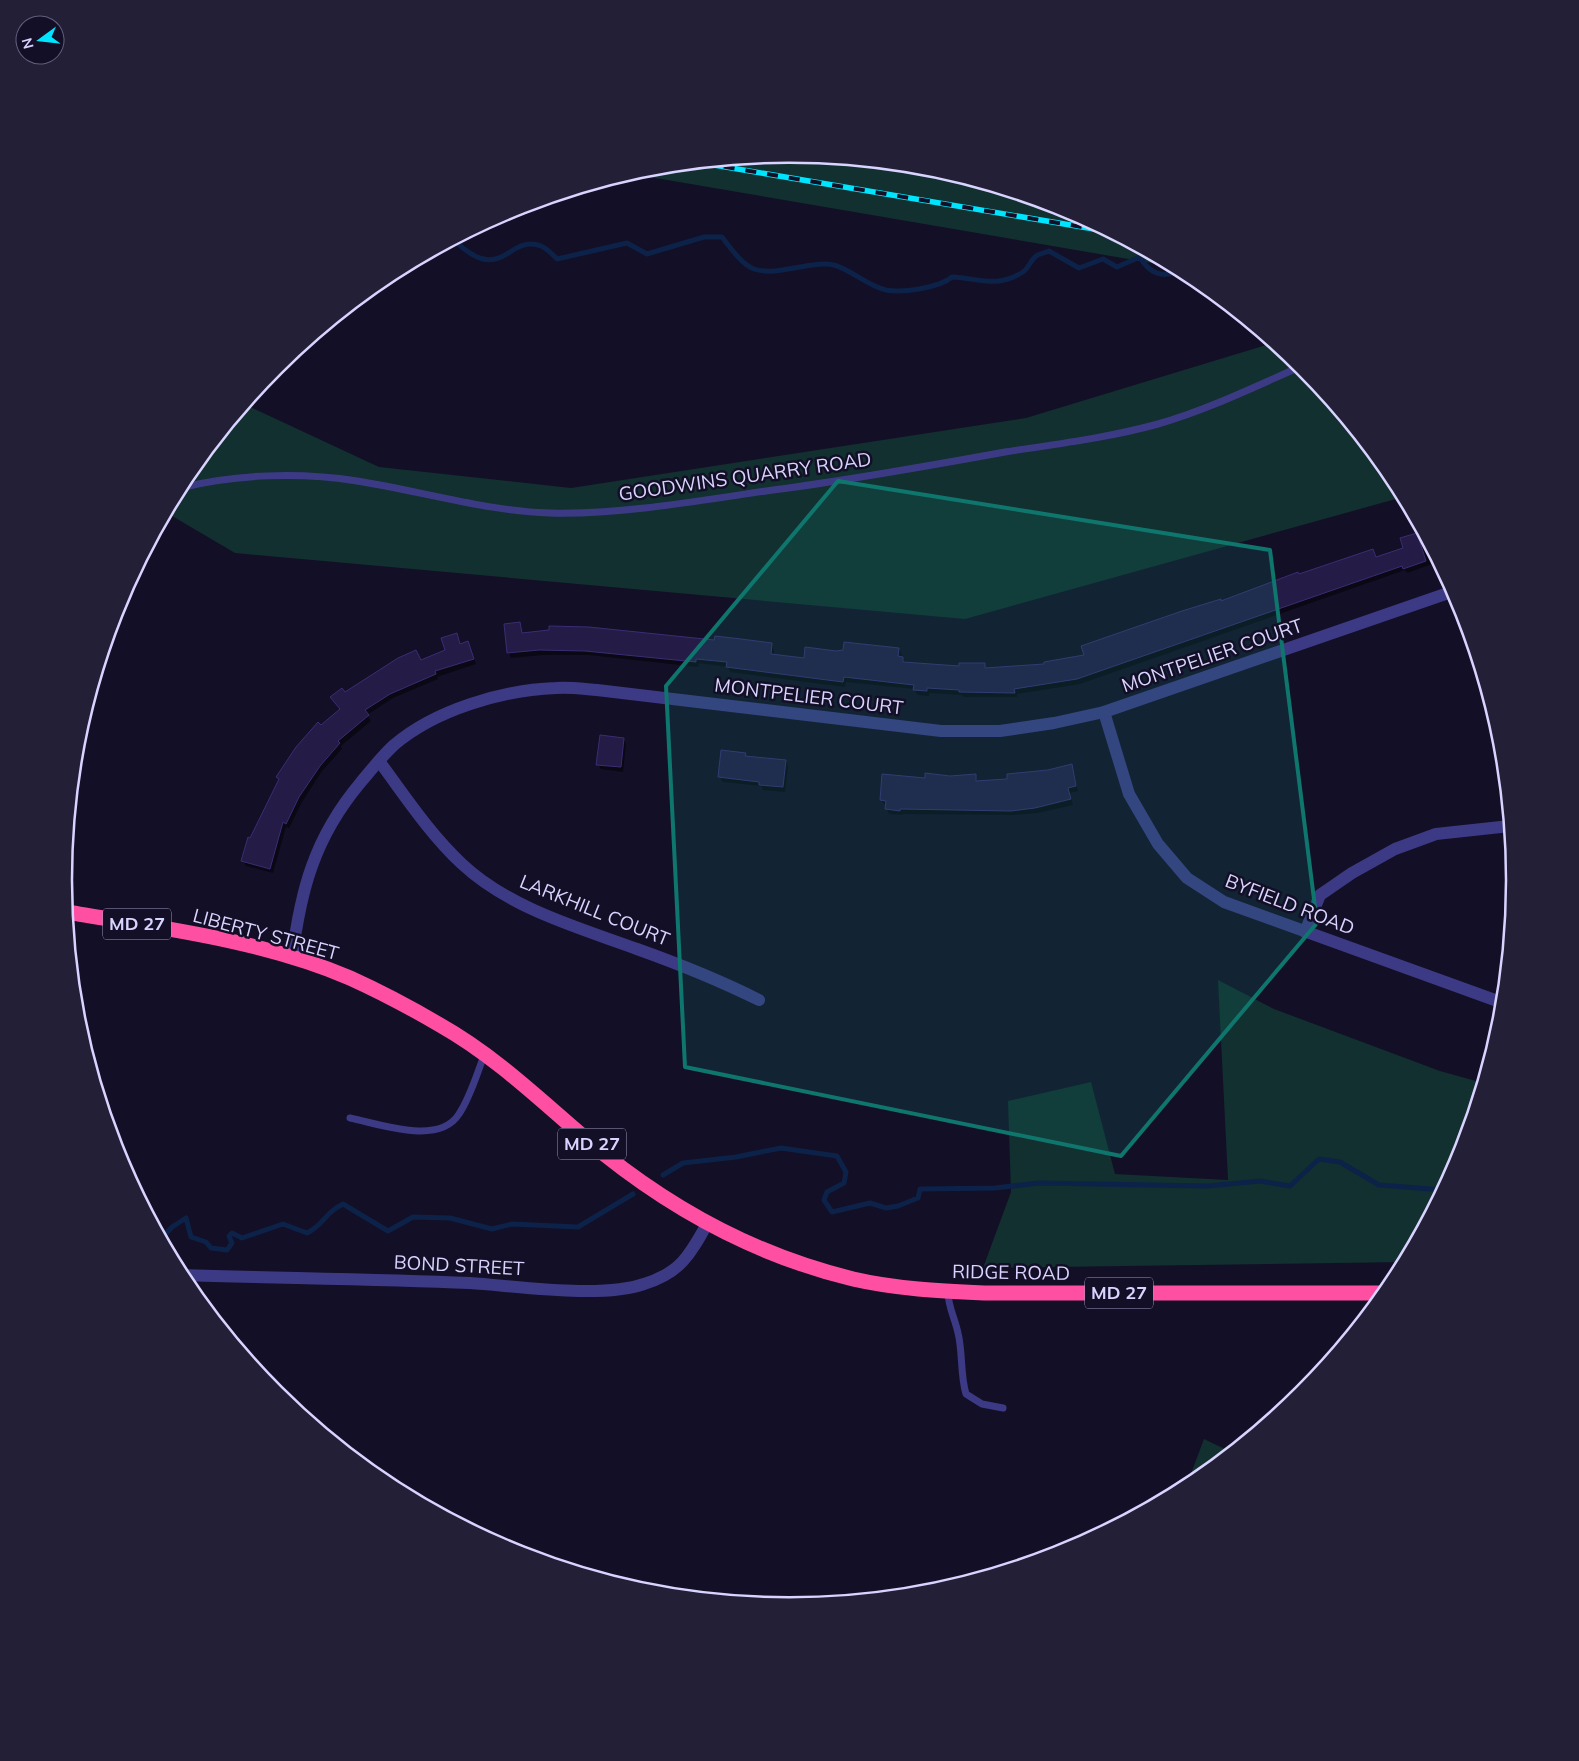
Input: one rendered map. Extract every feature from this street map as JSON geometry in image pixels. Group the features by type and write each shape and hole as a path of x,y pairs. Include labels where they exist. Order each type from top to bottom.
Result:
{"highway":[{"name":"LIBERTY STREET","path":"73,913 206,936 292,958 348,978 391,998 485,1053 535,1092 603,1153 638,1180 708,1224"},
{"name":"RIDGE ROAD","path":"708,1224 772,1253 836,1274 888,1286 948,1292 1376,1293"}],"street":[{"name":"MONTPELIER COURT","path":"292,958 304,891 318,849 344,803 395,744 418,729 463,707 495,697 557,688 597,690 941,731 1000,731 1054,723 1104,712 1447,594"},
{"name":"BYFIELD ROAD","path":"1104,712 1129,794 1158,844 1188,878 1224,902 1496,1000"},
{"name":"LARKHILL COURT","path":"379,761 432,833 462,864 493,888 524,905 710,976 759,1000"},
{"path":"1305,932 1320,895 1352,873 1395,849 1436,834 1482,827 1504,826"},
{"name":"BOND STREET","path":"191,1275 394,1280 573,1290 618,1289 642,1285 675,1270 689,1256 708,1224"}],"lane":[{"name":"GOODWINS QUARRY ROAD","path":"191,486 223,480 281,476 354,481 520,511 552,513 589,512 824,483 1086,440 1158,424 1198,411 1292,370"},
{"path":"350,1118 425,1132 442,1128 452,1123 459,1114 485,1053"},
{"path":"948,1292 948,1304 958,1332 961,1378 966,1394 982,1404 1003,1408"}],"highlighted area":[{"path":"838,481 1270,550 1317,923 1121,1156 685,1067 666,686"}],"green space":[{"path":"790,163 836,165 929,177 975,188 1064,218 1107,237 1154,263 650,177 743,165"},
{"path":"1266,345 1329,408 1358,444 1396,499 965,619 235,553 172,516 193,482 251,407 379,467 571,488 1026,418"},
{"path":"1218,980 1274,1009 1440,1071 1477,1081 1452,1155 1433,1198 1396,1262 983,1268 1011,1192 1008,1101 1091,1082 1115,1174 1228,1180"},
{"path":"1204,1439 1226,1449 1190,1475"}],"building":[{"path":"1416,533 1426,561 1403,569 1402,566 1077,679 1014,689 1015,693 959,692 959,690 927,688 927,691 913,690 914,685 844,677 843,682 726,667 727,662 696,659 696,662 585,651 539,650 507,653 504,624 520,622 522,633 549,630 549,626 589,627 714,640 715,636 741,639 772,643 771,654 804,658 805,647 836,651 843,650 844,642 899,648 898,656 903,657 903,662 959,666 959,663 985,663 985,668 1044,664 1044,662 1084,655 1081,646 1182,611 1221,599 1221,601 1298,572 1299,574 1373,549 1376,557 1403,548 1400,538"},
{"path":"457,633 460,644 468,641 474,659 435,671 436,674 390,694 365,710 369,715 338,741 340,743 320,766 299,797 286,824 283,822 270,869 241,861 248,837 250,838 279,779 276,777 296,747 318,722 321,725 340,709 330,697 342,688 345,692 398,658 416,650 421,660 445,650 441,638"},
{"path":"600,735 624,738 621,767 596,765"},
{"path":"721,750 746,753 745,756 786,760 783,787 759,785 759,782 718,777"},
{"path":"1072,764 1076,786 1068,788 1071,799 1035,808 1011,811 900,809 900,811 885,809 886,801 880,800 882,774 925,778 925,773 950,776 976,774 976,781 1007,779 1007,774 1048,770"}],"waterway":[{"path":"459,244 483,259 493,259 502,256 527,244 543,247 557,259 627,243 647,254 704,237 722,237 740,259 754,269 773,271 825,264 834,265 847,270 872,285 893,291 930,287 952,277 988,281 1004,280 1023,272 1035,257 1049,251 1079,268 1103,259 1117,267 1140,257 1147,267 1156,273 1170,273"},
{"path":"663,1175 683,1163 736,1157 781,1148 837,1156 846,1172 844,1183 827,1192 824,1200 832,1212 870,1203 886,1208 898,1206 918,1198 920,1189 995,1188 1039,1183 1208,1186 1260,1181 1290,1186 1319,1159 1340,1162 1379,1185 1437,1190"},
{"path":"166,1234 172,1227 186,1218 191,1237 206,1242 211,1248 227,1250 232,1243 229,1236 232,1233 242,1238 283,1224 307,1233 343,1204 388,1231 413,1217 450,1218 492,1229 512,1224 578,1227 633,1194"}],"railway":[{"path":"725,167 1086,228"}]}
